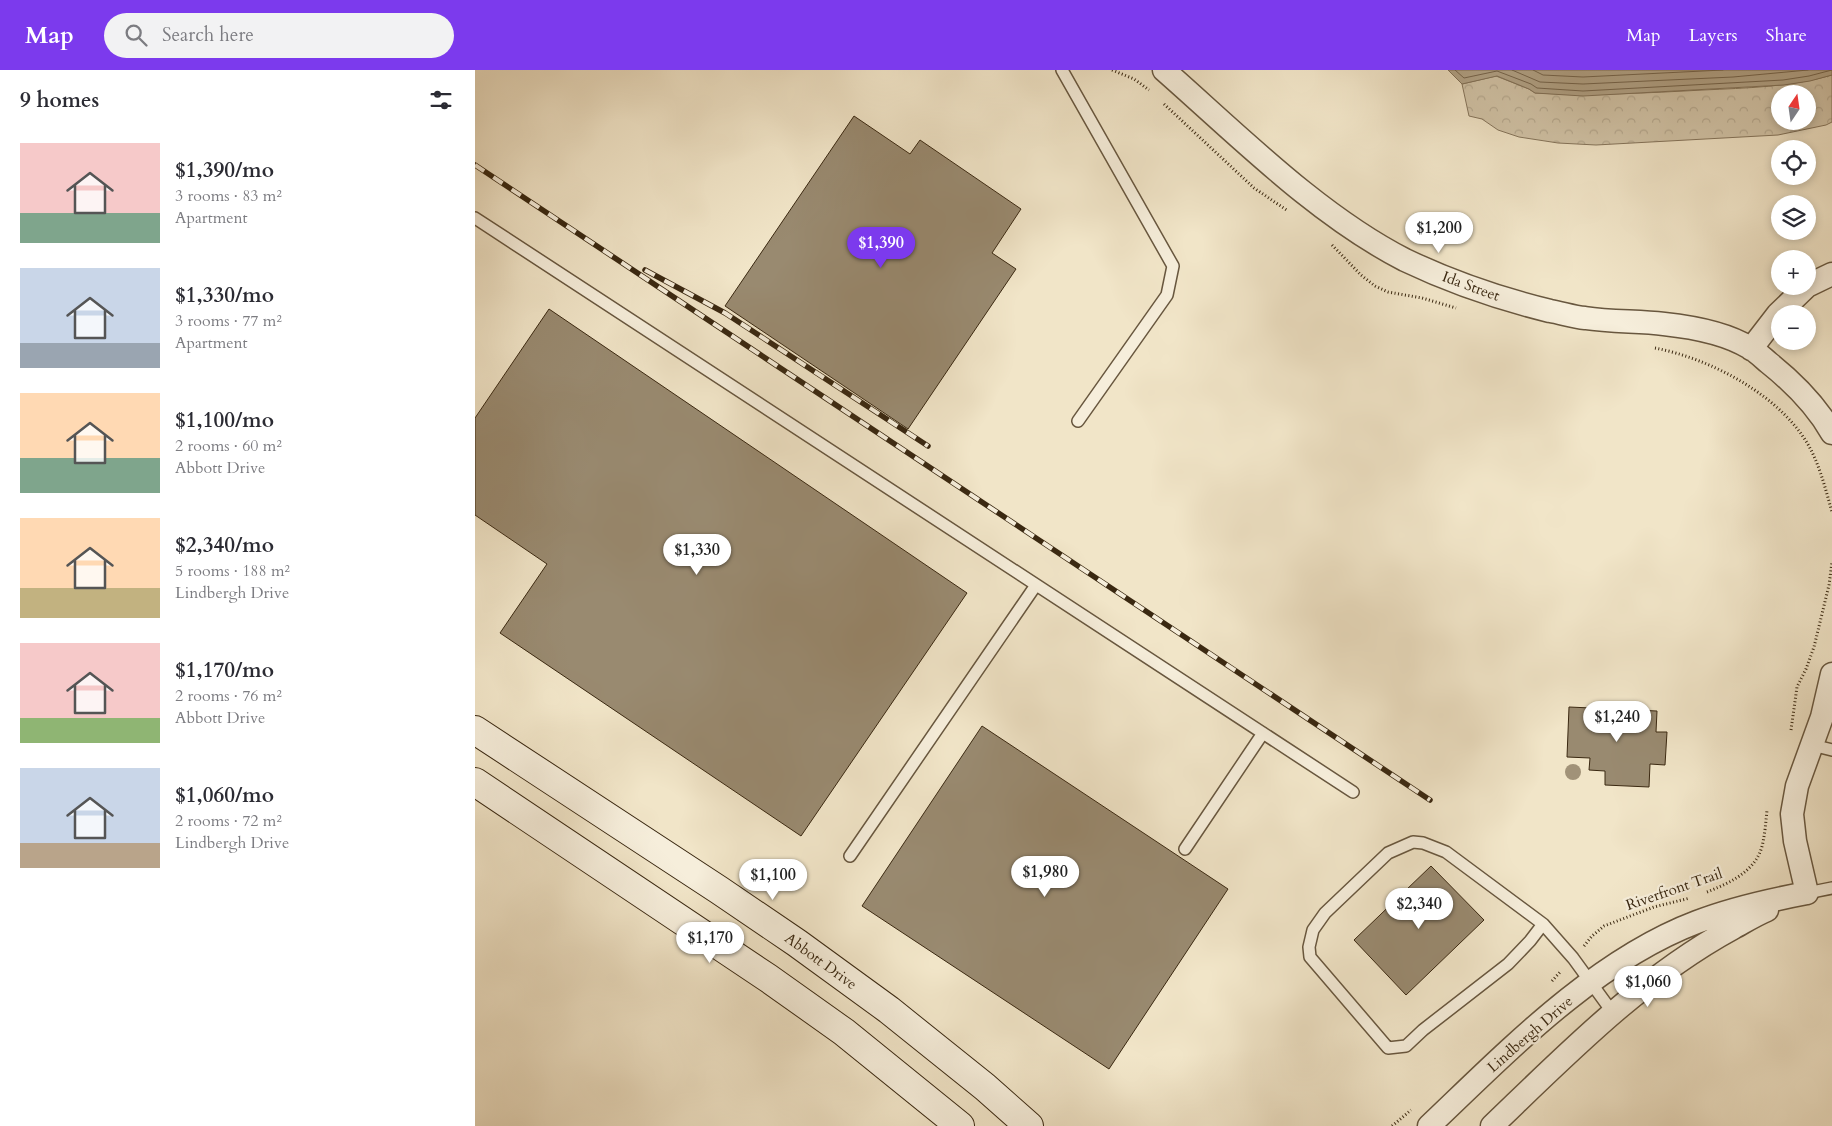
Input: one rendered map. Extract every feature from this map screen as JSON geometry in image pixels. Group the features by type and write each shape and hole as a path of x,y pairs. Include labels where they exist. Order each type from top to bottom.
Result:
{"main road":[{"name":"Abbott Drive","path":"475,730 797,943 889,1010 985,1087 1029,1126"},
{"path":"475,782 768,978 844,1032 959,1126"}],"street":[{"name":"Ida Street","path":"1164,70 1296,186 1350,227 1404,259 1462,284 1525,305 1584,318 1665,324 1691,328 1726,337 1751,348"},
{"path":"1816,282 1832,274"},
{"path":"1798,295 1778,314 1751,348 1801,391 1825,420 1832,433"},
{"path":"1492,1126 1613,1013 1665,971 1711,940 1762,912 1807,893 1795,841 1792,814 1797,786 1822,747 1822,717 1832,674"},
{"name":"Lindbergh Drive","path":"1429,1126 1493,1065 1603,972 1650,944 1696,922 1747,905 1807,893"}],"lane":[{"path":"1062,70 1173,266 1167,295 1078,420"},
{"path":"475,218 1353,792"},
{"path":"849,856 1036,585"},
{"path":"1185,849 1263,733"},
{"path":"1543,924 1508,964 1423,1030 1406,1046 1388,1048 1310,957 1309,947 1313,930 1325,913 1388,853 1413,842 1423,843 1446,852 1543,924 1573,958 1613,1013"},
{"path":"1807,893 1832,888"}],"path":[{"path":"1791,732 1797,687 1806,669 1813,647 1829,586 1832,562"},
{"name":"Riverfront Trail","path":"1706,892 1748,872 1758,860 1763,843 1769,804"},
{"name":"Riverfront Trail","path":"1548,985 1592,936 1604,926 1654,907 1697,895"},
{"path":"1392,1126 1411,1110"}],"green space":[{"path":"1832,75 1832,122 1816,127 1816,85 1777,85"},
{"path":"1496,76 1535,93 1556,94 1640,93 1771,86 1771,130 1802,130 1778,135 1596,145 1558,143 1519,137 1498,130 1482,119 1469,116 1462,84"}],"water":[{"path":"1448,70 1832,70 1832,75 1784,85 1583,96 1535,93 1497,76 1462,84"}],"building":[{"path":"854,116 910,154 920,140 1021,209 992,253 1016,269 908,429 725,306"},
{"path":"549,309 967,593 801,836 500,633 547,564 475,515 475,418"},
{"path":"1569,707 1657,711 1656,732 1667,732 1665,765 1650,764 1649,787 1605,785 1605,771 1589,770 1590,758 1567,757"},
{"path":"982,726 1228,889 1109,1069 862,906"},
{"path":"1431,866 1484,920 1406,995 1354,940"}],"railway":[{"path":"475,165 1430,800"},
{"path":"645,270 725,313 928,446"}]}
